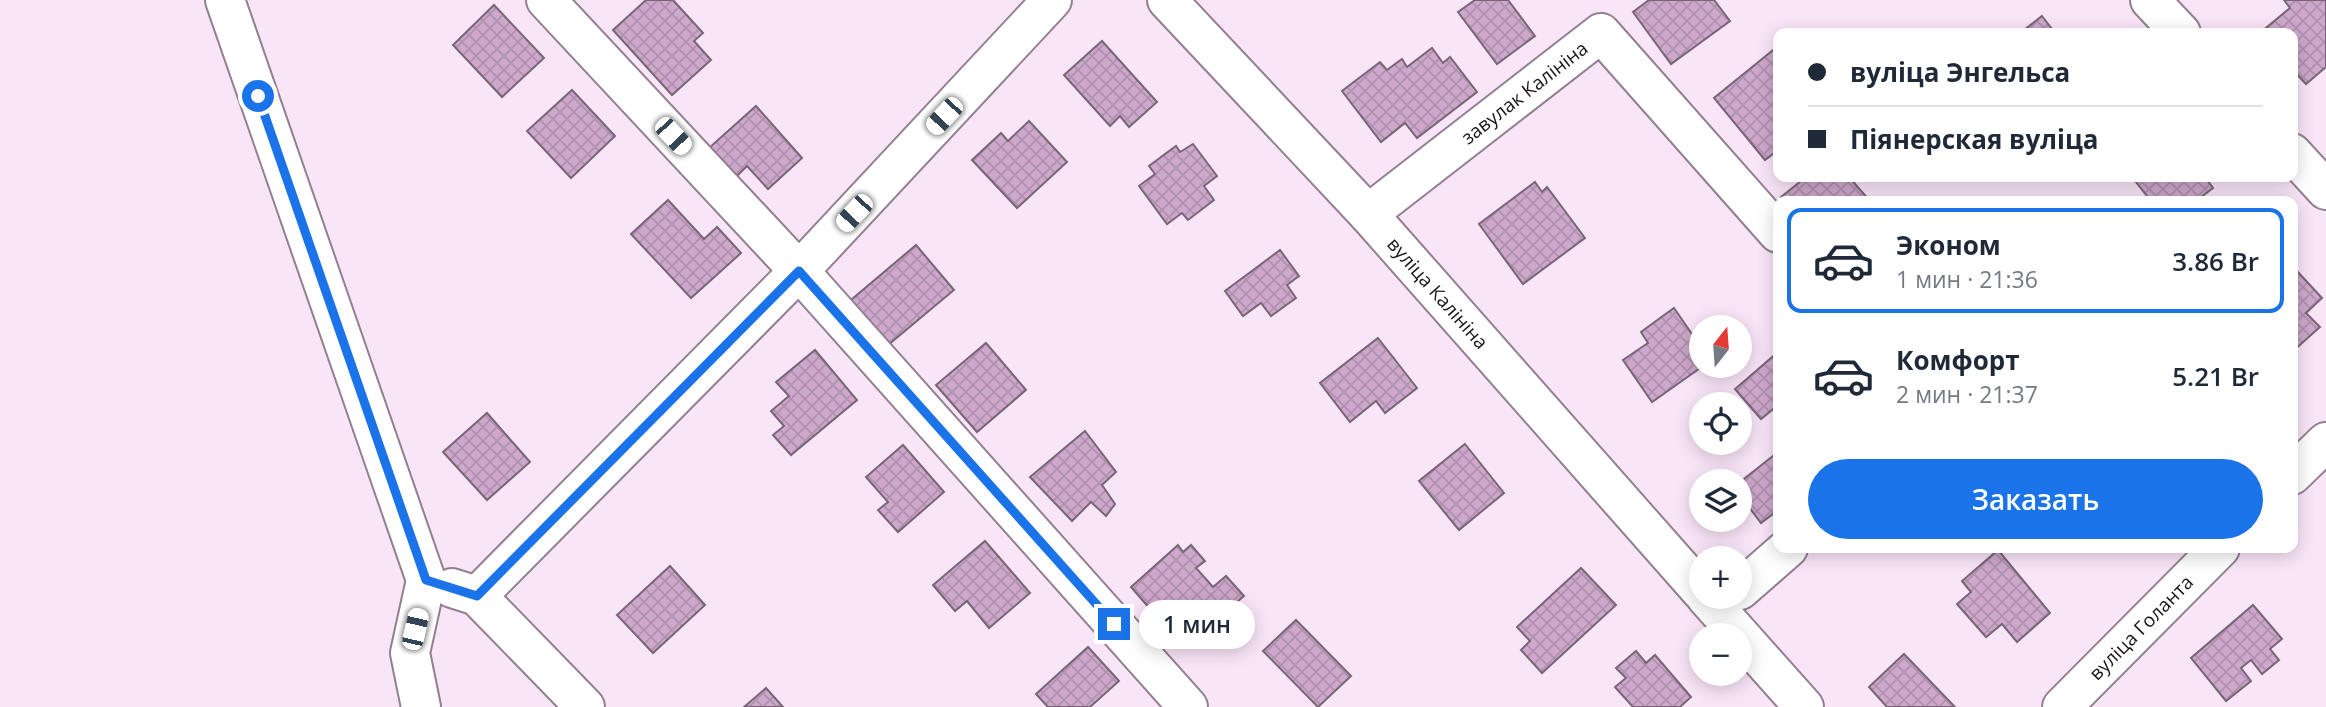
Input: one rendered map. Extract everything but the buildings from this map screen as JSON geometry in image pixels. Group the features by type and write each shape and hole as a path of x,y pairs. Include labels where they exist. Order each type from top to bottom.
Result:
{"street":[{"path":"225,0 426,580 410,653 421,707"},
{"path":"546,0 799,271 1188,707"},
{"path":"477,596 799,271 1052,0"},
{"name":"вуліца Калініна","path":"1167,0 1368,214 1689,564"},
{"path":"2150,0 2176,28"},
{"name":"завулак Калініна","path":"1368,214 1601,33 1773,227"},
{"path":"2298,160 2326,190"},
{"path":"2298,469 2326,442"},
{"path":"1752,574 1781,553"},
{"name":"вуліца Голанта","path":"2062,707 2215,553"},
{"path":"426,580 477,596 585,707"},
{"name":"вуліца Калініна","path":"1728,609 1804,707"}],"route":[{"path":"258,96 426,580 477,596 799,271 1114,624"}]}
